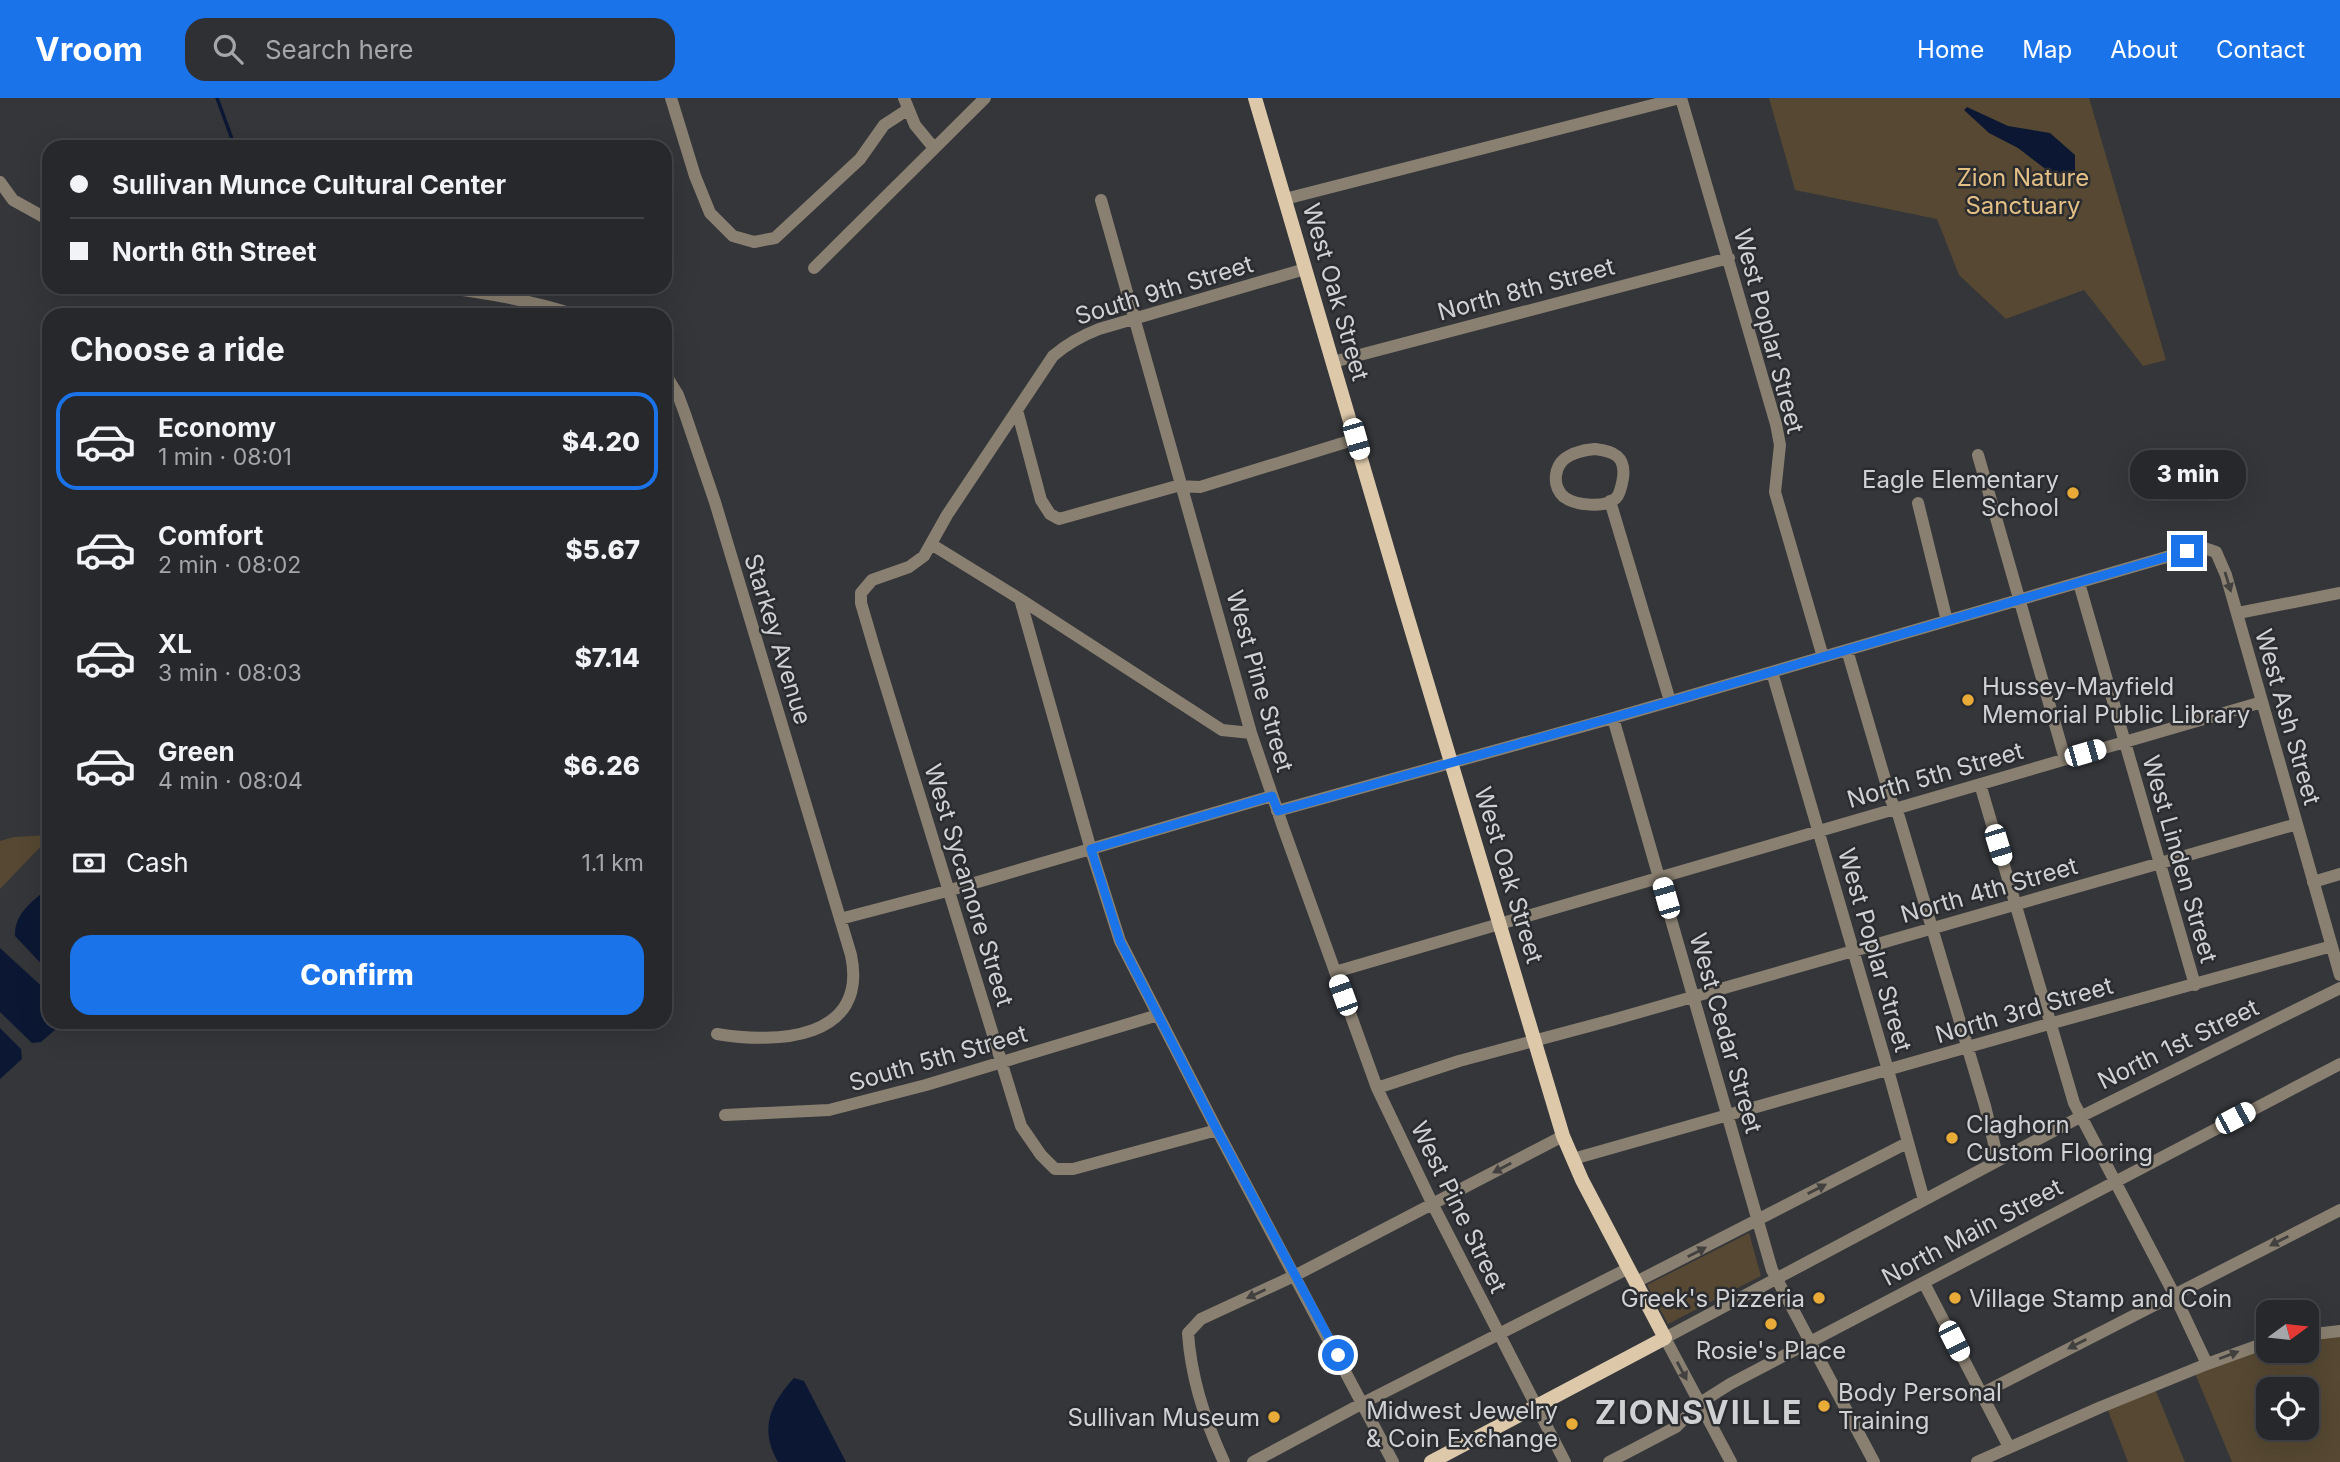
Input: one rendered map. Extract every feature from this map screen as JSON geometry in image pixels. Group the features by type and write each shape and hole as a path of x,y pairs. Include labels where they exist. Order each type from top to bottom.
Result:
{"main road":[{"name":"West Oak Street","path":"1255,98 1563,1136 1665,1338"},
{"path":"1431,1462 1665,1338"}],"street":[{"path":"671,98 695,176 710,214 733,236 754,243 775,238 791,224 860,159 884,125 906,104 915,125 934,148"},
{"path":"814,268 985,98"},
{"path":"1285,200 1680,98"},
{"name":"West Poplar Street","path":"1680,98 1776,424 1780,445 1775,492 1823,657"},
{"path":"0,182 13,200 42,216"},
{"name":"West Pine Street","path":"1101,200 1184,486 1251,733 1377,1088 1433,1205 1565,1462"},
{"name":"North 8th Street","path":"1333,362 1729,258"},
{"name":"South 9th Street","path":"861,603 861,593 872,580 917,562 924,556 947,515 1053,356 1066,344 1078,337 1305,269"},
{"path":"501,294 555,308"},
{"name":"Starkey Avenue","path":"672,385 678,395 711,491 851,955 855,983 841,1014 825,1026 805,1033 748,1040 717,1034"},
{"path":"1017,410 1041,500 1050,514 1059,519 1170,488 1200,487 1356,439"},
{"path":"1595,449 1611,451 1620,458 1624,471 1622,483 1616,498 1610,501 1587,504 1564,496 1557,487 1555,477 1566,457 1595,449"},
{"path":"1978,455 2065,759"},
{"path":"1610,501 1670,701"},
{"path":"1918,503 1947,621"},
{"path":"931,544 1020,598 1222,730 1251,733"},
{"name":"West Ash Street","path":"2079,583 2196,548 2216,552 2238,613 2340,975"},
{"path":"1278,811 1613,718 2079,583"},
{"name":"West Linden Street","path":"2079,583 2195,985"},
{"path":"2238,613 2340,593"},
{"path":"1020,598 1120,941 1217,1130 1394,1462"},
{"name":"West Sycamore Street","path":"861,603 1021,1126 1049,1165 1055,1169 1073,1169 1217,1130"},
{"path":"1847,650 1985,1106 1998,1160"},
{"name":"West Poplar Street","path":"1772,672 1924,1200"},
{"name":"North 5th Street","path":"1659,876 2262,702"},
{"name":"West Cedar Street","path":"1613,718 1757,1221 1777,1279 1874,1462"},
{"path":"1980,784 2049,1024 2080,1117 2174,1294 2207,1364"},
{"path":"840,919 947,891 1272,796"},
{"name":"North 4th Street","path":"1377,1088 1459,1061 1535,1042 2297,824"},
{"path":"2313,882 2340,874"},
{"path":"1335,972 1659,876"},
{"name":"North 3rd Street","path":"1573,1159 2332,946"},
{"name":"North 1st Street","path":"1665,1338 2080,1117 2340,988"},
{"name":"South 5th Street","path":"725,1115 829,1110 1000,1063 1158,1015"},
{"name":"North Main Street","path":"1609,1462 1676,1427 1700,1403 1730,1384 2340,1064"},
{"path":"1224,1462 1207,1426 1189,1357 1188,1333 1201,1319 1296,1275 1563,1136"},
{"path":"1636,1282 1907,1143"},
{"path":"1981,1394 2340,1210"},
{"path":"1252,1462 1629,1268"},
{"path":"1924,1283 2009,1447"},
{"path":"2319,1333 2340,1331"},
{"name":"West Oak Street","path":"1665,1338 1731,1462"},
{"path":"1978,1462 2146,1389 2256,1346"}],"green space":[{"name":"Zion Nature Sanctuary","path":"1769,98 2089,98 2166,360 2143,366 2084,290 2006,319 1959,275 1937,219 1795,190"},
{"path":"42,835 42,845 0,889 0,841 14,837"},
{"path":"1749,1233 1761,1276 1668,1324 1647,1285"},
{"path":"2340,1335 2340,1462 2232,1462 2194,1371 2256,1350 2256,1363 2319,1363 2319,1338"},
{"path":"2155,1389 2185,1462 2128,1462 2107,1408"}],"water":[{"path":"1967,107 2008,126 2050,133 2075,155 2075,172 2052,174 2018,148 1989,133 1964,110"},
{"path":"42,894 42,965 15,936 21,914"},
{"path":"0,948 42,987 42,1029 56,1029 41,1042 32,1043 0,1012"},
{"path":"0,1028 21,1049 22,1059 0,1079"},
{"path":"794,1378 804,1381 846,1462 778,1462 769,1439 770,1417 779,1397"}],"waterway":[{"path":"217,98 232,140"}],"place":[{"name":"Eagle Elementary School","path":"2073,493"},
{"name":"Hussey-Mayfield Memorial Public Library","path":"1968,700"},
{"name":"Claghorn Custom Flooring","path":"1952,1138"},
{"name":"Greek's Pizzeria","path":"1819,1298"},
{"name":"Village Stamp and Coin","path":"1955,1298"},
{"name":"Rosie's Place","path":"1771,1324"},
{"name":"Body Personal Training","path":"1824,1406"},
{"name":"Sullivan Museum","path":"1274,1417"},
{"name":"Midwest Jewelry & Coin Exchange","path":"1572,1424"}],"district":[{"name":"ZIONSVILLE","path":"1699,1412"}],"route":[{"path":"1338,1355 1217,1130 1120,941 1091,849 1272,796 1278,811 1651,707 2187,551"}]}
